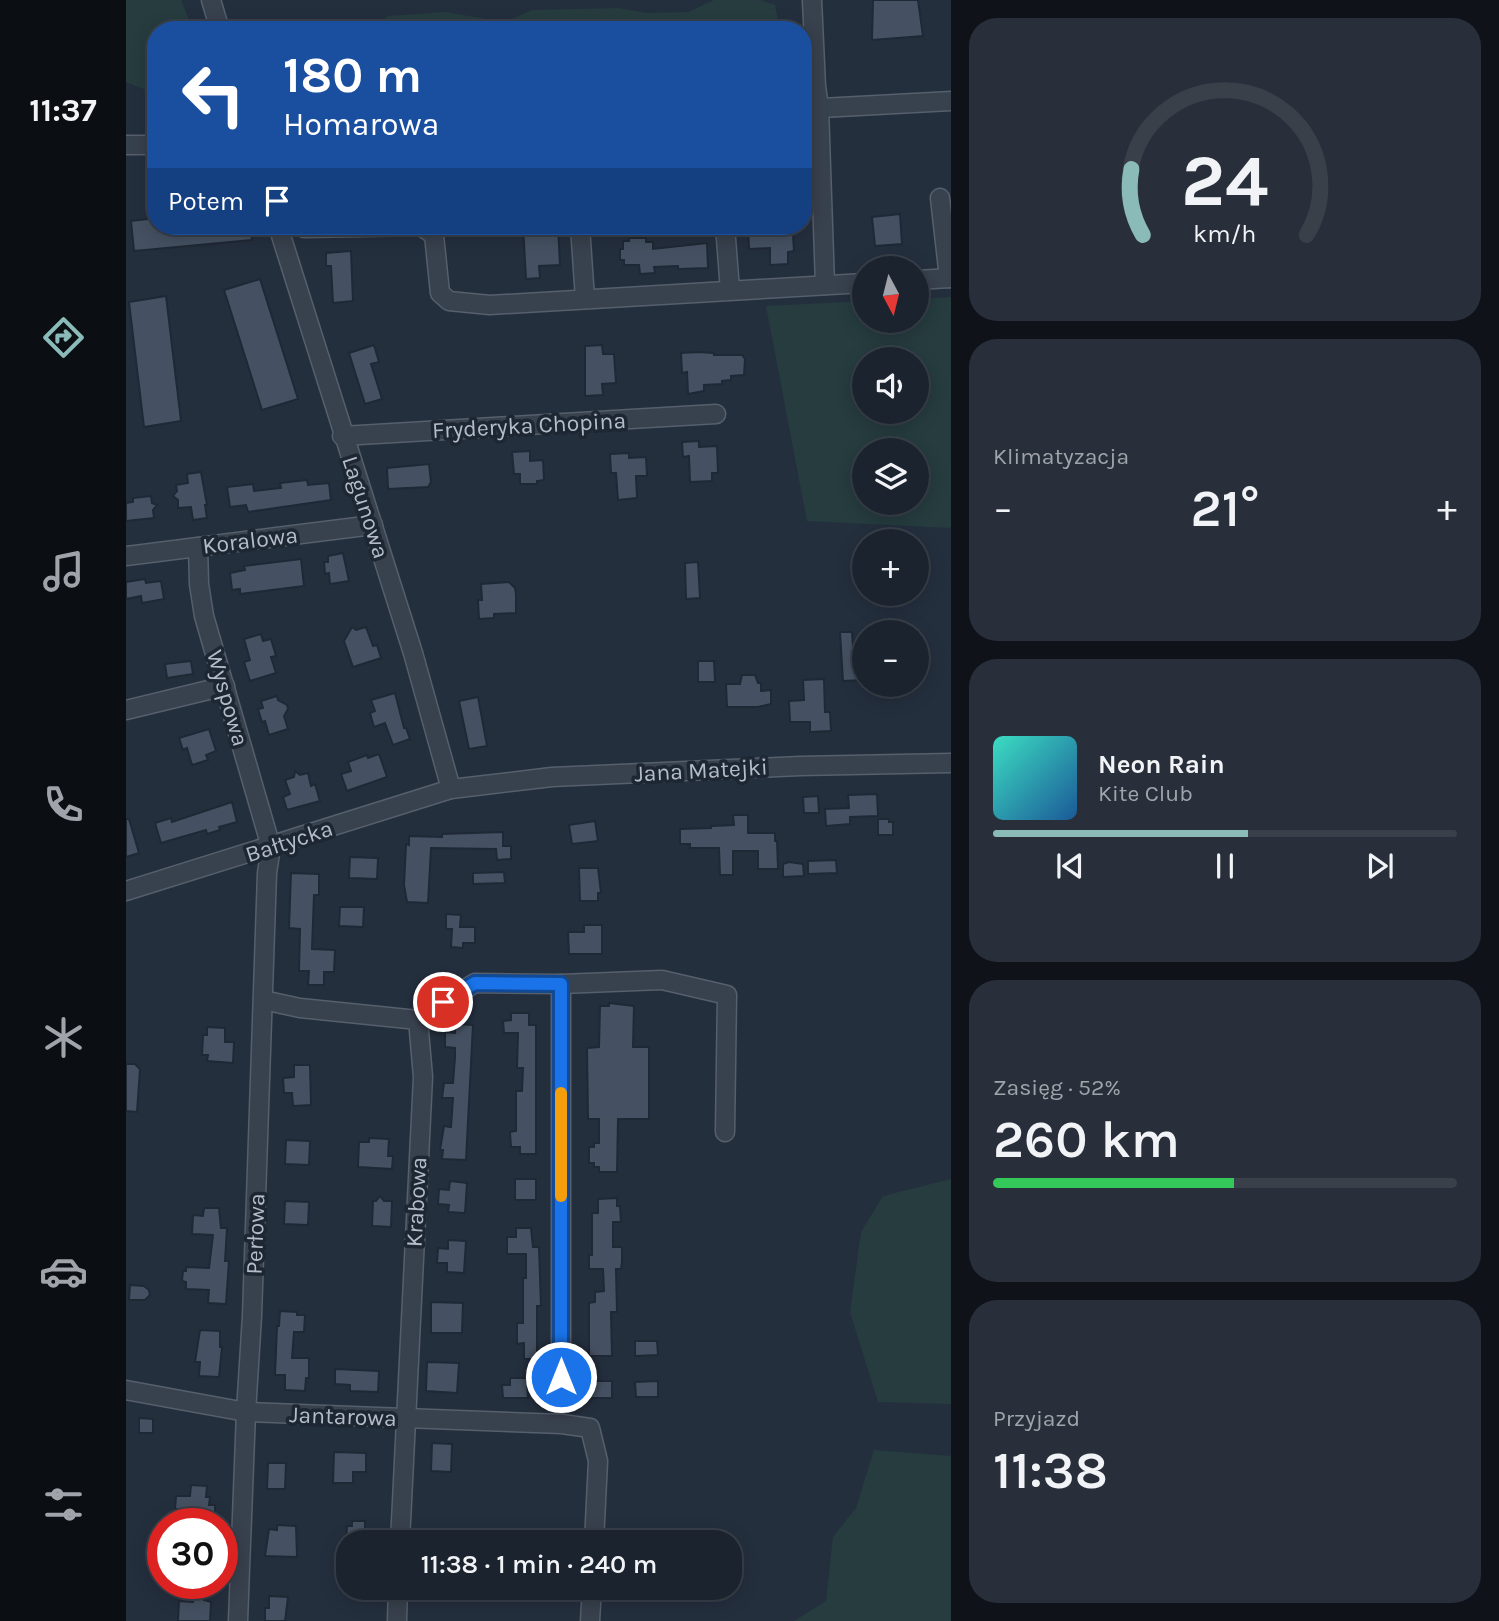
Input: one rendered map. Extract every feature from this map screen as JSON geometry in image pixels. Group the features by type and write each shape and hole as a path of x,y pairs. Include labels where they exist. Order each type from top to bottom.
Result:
{"street":[{"path":"211,0 217,21"},
{"path":"812,0 816,86 812,104"},
{"path":"812,109 951,100"},
{"path":"812,122 825,285"},
{"path":"126,145 147,145"},
{"path":"929,279 950,278 940,198"},
{"name":"Lagunowa","path":"281,235 342,436 413,653 451,789"},
{"path":"434,235 440,293 449,301 490,305 852,284"},
{"path":"580,235 584,299"},
{"path":"726,235 730,290"},
{"name":"Fryderyka Chopina","path":"342,436 716,414"},
{"name":"Koralowa","path":"126,556 373,525"},
{"name":"Wyspowa","path":"198,547 199,584 204,615 271,847"},
{"path":"126,710 225,686"},
{"name":"Jana Matejki","path":"451,789 552,777 800,766 951,763"},
{"name":"Bałtycka","path":"126,891 451,789"},
{"name":"Perłowa","path":"238,1621 252,1316 267,873 271,847"},
{"path":"263,1000 300,1008 418,1020 475,983 561,984 662,979 727,995 725,1132"},
{"path":"561,984 561,1404"},
{"name":"Krabowa","path":"401,1530 423,1077 418,1020"},
{"name":"Jantarowa","path":"126,1390 246,1412 562,1423 590,1428 598,1461 595,1530"},
{"path":"397,1621 398,1600"},
{"path":"590,1621 591,1600"}],"green space":[{"path":"126,0 181,0 189,21 147,21 147,90 126,82"},
{"path":"714,0 760,0 775,5 778,21 507,21 532,10 619,8 646,13 688,12"},
{"path":"445,12 499,21 381,21 388,16"},
{"path":"951,297 951,528 807,521 766,306 852,302 852,333 929,333 929,298"},
{"path":"951,1179 951,1404 878,1402 850,1312 861,1232 883,1196"},
{"path":"874,1450 951,1456 951,1621 794,1621 826,1601 833,1537 856,1508"}],"building":[{"path":"873,0 918,0 923,36 872,40"},
{"path":"900,214 902,244 875,246 872,217"},
{"path":"147,219 147,235 251,235 252,240 134,251 131,221"},
{"path":"524,235 558,235 560,265 539,266 540,278 526,279"},
{"path":"748,235 793,235 794,251 788,252 788,264 770,265 770,248 749,249"},
{"path":"629,238 646,238 646,242 653,242 653,249 707,243 708,268 654,267 655,273 640,274 639,265 624,265 624,260 620,260 623,241 629,241"},
{"path":"351,251 353,301 333,303 331,266 326,266 326,253"},
{"path":"260,279 298,399 262,410 224,290"},
{"path":"166,296 181,421 144,427 129,302"},
{"path":"374,345 379,362 371,364 382,399 365,404 349,353"},
{"path":"602,345 603,354 614,354 616,383 602,384 603,395 585,396 585,346"},
{"path":"681,353 742,355 745,359 744,375 731,376 731,380 722,381 722,384 704,385 704,391 688,394 687,372 682,373"},
{"path":"699,441 699,447 717,446 718,473 712,473 712,481 690,482 689,456 683,457 682,442"},
{"path":"530,451 530,461 543,460 544,480 537,481 537,484 520,484 520,474 514,474 512,452"},
{"path":"629,453 629,458 646,457 647,476 636,476 637,498 618,500 616,473 611,473 610,454"},
{"path":"429,464 431,482 428,487 388,489 387,468"},
{"path":"201,472 207,518 193,520 191,507 178,508 178,500 173,496 177,491 176,485 188,483 187,474"},
{"path":"307,480 308,485 329,483 331,500 248,512 246,505 230,507 227,487 253,484 254,491 281,488 280,483"},
{"path":"151,496 152,503 157,505 153,510 154,518 126,521 126,503 133,502 133,498"},
{"path":"343,553 349,581 330,584 329,573 325,574 324,562 328,562 328,556"},
{"path":"301,559 304,586 240,594 240,589 232,590 230,573 245,570 244,566"},
{"path":"698,562 700,598 686,599 685,563"},
{"path":"145,579 146,583 161,581 164,599 142,603 141,596 126,599 126,582"},
{"path":"509,582 515,588 516,613 494,614 494,618 479,619 481,584"},
{"path":"352,627 356,630 366,627 381,658 353,667 344,641"},
{"path":"840,632 852,632 852,681 843,681"},
{"path":"261,634 263,641 271,639 276,656 271,657 276,673 250,681 244,662 250,660 244,639"},
{"path":"191,661 193,674 167,678 165,664"},
{"path":"698,661 714,661 715,682 698,682"},
{"path":"742,675 755,675 758,683 761,683 761,691 771,690 771,704 758,707 727,707 726,684 740,684"},
{"path":"824,679 825,712 830,712 831,731 810,732 810,722 790,722 789,701 804,700 803,680"},
{"path":"395,693 404,728 410,739 393,745 385,723 374,727 370,713 375,711 371,700"},
{"path":"277,696 278,700 287,705 284,716 288,729 269,735 258,709 263,708 261,701"},
{"path":"478,697 487,746 469,749 459,701"},
{"path":"209,729 216,751 206,755 208,760 192,765 187,748 183,750 179,738"},
{"path":"379,754 387,777 347,791 341,774 351,771 348,762"},
{"path":"295,771 300,775 308,773 311,786 315,784 320,801 287,810 283,797 290,794 285,780 294,777"},
{"path":"877,794 878,816 850,817 850,824 826,826 825,809 849,808 848,795"},
{"path":"818,796 819,813 804,813 803,797"},
{"path":"232,802 237,822 207,834 206,830 161,843 155,823 171,818 172,822"},
{"path":"733,815 748,815 748,833 775,833 778,869 758,869 758,851 733,851 733,875 720,875 719,848 690,848 690,844 680,844 680,829 734,825"},
{"path":"126,819 129,819 139,853 126,857"},
{"path":"878,819 889,819 889,822 893,822 893,835 878,835"},
{"path":"595,821 598,841 572,844 569,825"},
{"path":"503,832 503,846 511,846 511,859 497,860 496,849 431,848 428,903 407,902 404,885 406,844 409,845 409,836 442,837 442,834"},
{"path":"350,857 378,858 377,879 349,878"},
{"path":"836,860 837,873 808,874 808,861"},
{"path":"783,864 803,864 804,876 783,877"},
{"path":"579,868 598,868 601,893 598,893 598,901 580,901"},
{"path":"504,872 505,883 473,884 473,873"},
{"path":"291,873 319,874 319,895 314,895 312,949 335,950 334,972 324,972 324,985 308,985 309,971 299,971 300,929 289,928"},
{"path":"340,907 364,907 363,927 339,926"},
{"path":"446,914 461,915 460,927 475,927 475,943 463,943 463,948 451,947 452,929 446,929"},
{"path":"584,925 602,925 602,954 569,954 568,932 584,932"},
{"path":"609,1003 634,1006 633,1047 649,1047 649,1119 618,1119 617,1172 599,1172 599,1167 589,1163 589,1147 599,1143 599,1119 588,1119 587,1048 599,1047 600,1006 609,1006"},
{"path":"511,1013 529,1013 529,1025 536,1025 536,1154 520,1154 520,1147 511,1147 510,1132 516,1131 516,1091 522,1091 523,1068 517,1068 518,1033 504,1033 503,1021 511,1020"},
{"path":"455,1024 473,1025 466,1160 442,1159 443,1150 440,1150 444,1126 451,1127 453,1098 442,1098 444,1083 453,1083 455,1057 455,1048 445,1047 445,1032 455,1033"},
{"path":"207,1027 225,1028 225,1042 234,1042 233,1063 207,1061 208,1055 202,1055 203,1035 207,1035"},
{"path":"126,1064 135,1064 140,1069 137,1112 126,1111"},
{"path":"294,1065 310,1065 311,1105 293,1106 292,1093 284,1093 283,1078 294,1077"},
{"path":"369,1138 389,1139 388,1156 393,1156 392,1169 358,1167 359,1142 369,1142"},
{"path":"286,1140 310,1141 309,1165 285,1164"},
{"path":"515,1179 536,1179 536,1200 515,1200"},
{"path":"450,1181 467,1183 465,1213 448,1212 449,1205 438,1204 439,1189 449,1190"},
{"path":"380,1196 384,1201 392,1201 391,1227 372,1226 373,1201"},
{"path":"617,1198 621,1222 613,1222 613,1247 622,1247 622,1262 621,1269 616,1269 617,1312 611,1312 612,1356 589,1356 589,1303 595,1302 595,1292 604,1291 603,1269 589,1269 589,1255 592,1255 592,1213 598,1213 598,1199"},
{"path":"285,1201 309,1202 308,1225 284,1224"},
{"path":"204,1208 219,1208 221,1228 227,1228 225,1261 229,1261 226,1304 208,1303 209,1290 186,1289 186,1282 182,1281 186,1267 209,1268 213,1235 192,1234 193,1215 203,1216"},
{"path":"516,1228 531,1228 533,1247 539,1247 541,1306 537,1306 537,1359 524,1359 524,1343 517,1344 517,1323 523,1323 526,1254 507,1254 507,1237 516,1237"},
{"path":"448,1240 466,1241 464,1273 447,1272 447,1263 437,1263 438,1248 448,1249"},
{"path":"130,1285 144,1286 150,1295 145,1300 129,1300"},
{"path":"431,1302 463,1303 462,1333 431,1333"},
{"path":"280,1311 305,1315 304,1332 294,1332 292,1358 309,1358 309,1378 306,1378 305,1391 285,1390 285,1375 275,1375"},
{"path":"200,1330 220,1331 222,1347 219,1377 199,1376 200,1362 195,1362"},
{"path":"635,1341 657,1341 658,1355 635,1356"},
{"path":"427,1362 459,1363 457,1393 426,1391"},
{"path":"335,1369 379,1371 378,1392 350,1391 350,1385 335,1384"},
{"path":"510,1378 527,1378 528,1398 503,1398 502,1385 510,1385"},
{"path":"589,1381 612,1381 612,1398 589,1398"},
{"path":"658,1381 658,1397 636,1397 635,1382"},
{"path":"139,1418 153,1419 153,1433 139,1433"},
{"path":"432,1443 452,1444 451,1472 431,1471"},
{"path":"334,1452 366,1453 366,1472 353,1472 353,1483 333,1483"},
{"path":"268,1463 286,1463 285,1489 267,1489"},
{"path":"191,1485 207,1486 206,1497 210,1497 209,1505 215,1505 215,1508 175,1508 176,1496 190,1496"},
{"path":"352,1521 365,1521 365,1530 347,1530 347,1526 352,1526"},
{"path":"277,1525 296,1526 297,1557 265,1556 269,1529 277,1530"},
{"path":"269,1596 288,1597 285,1621 265,1621"},
{"path":"193,1599 204,1599 211,1602 210,1621 178,1621 179,1601 193,1602"}],"slow traffic":[{"path":"561,1093 561,1196"}],"route":[{"path":"443,1002 475,983 561,984 561,1377"}]}
